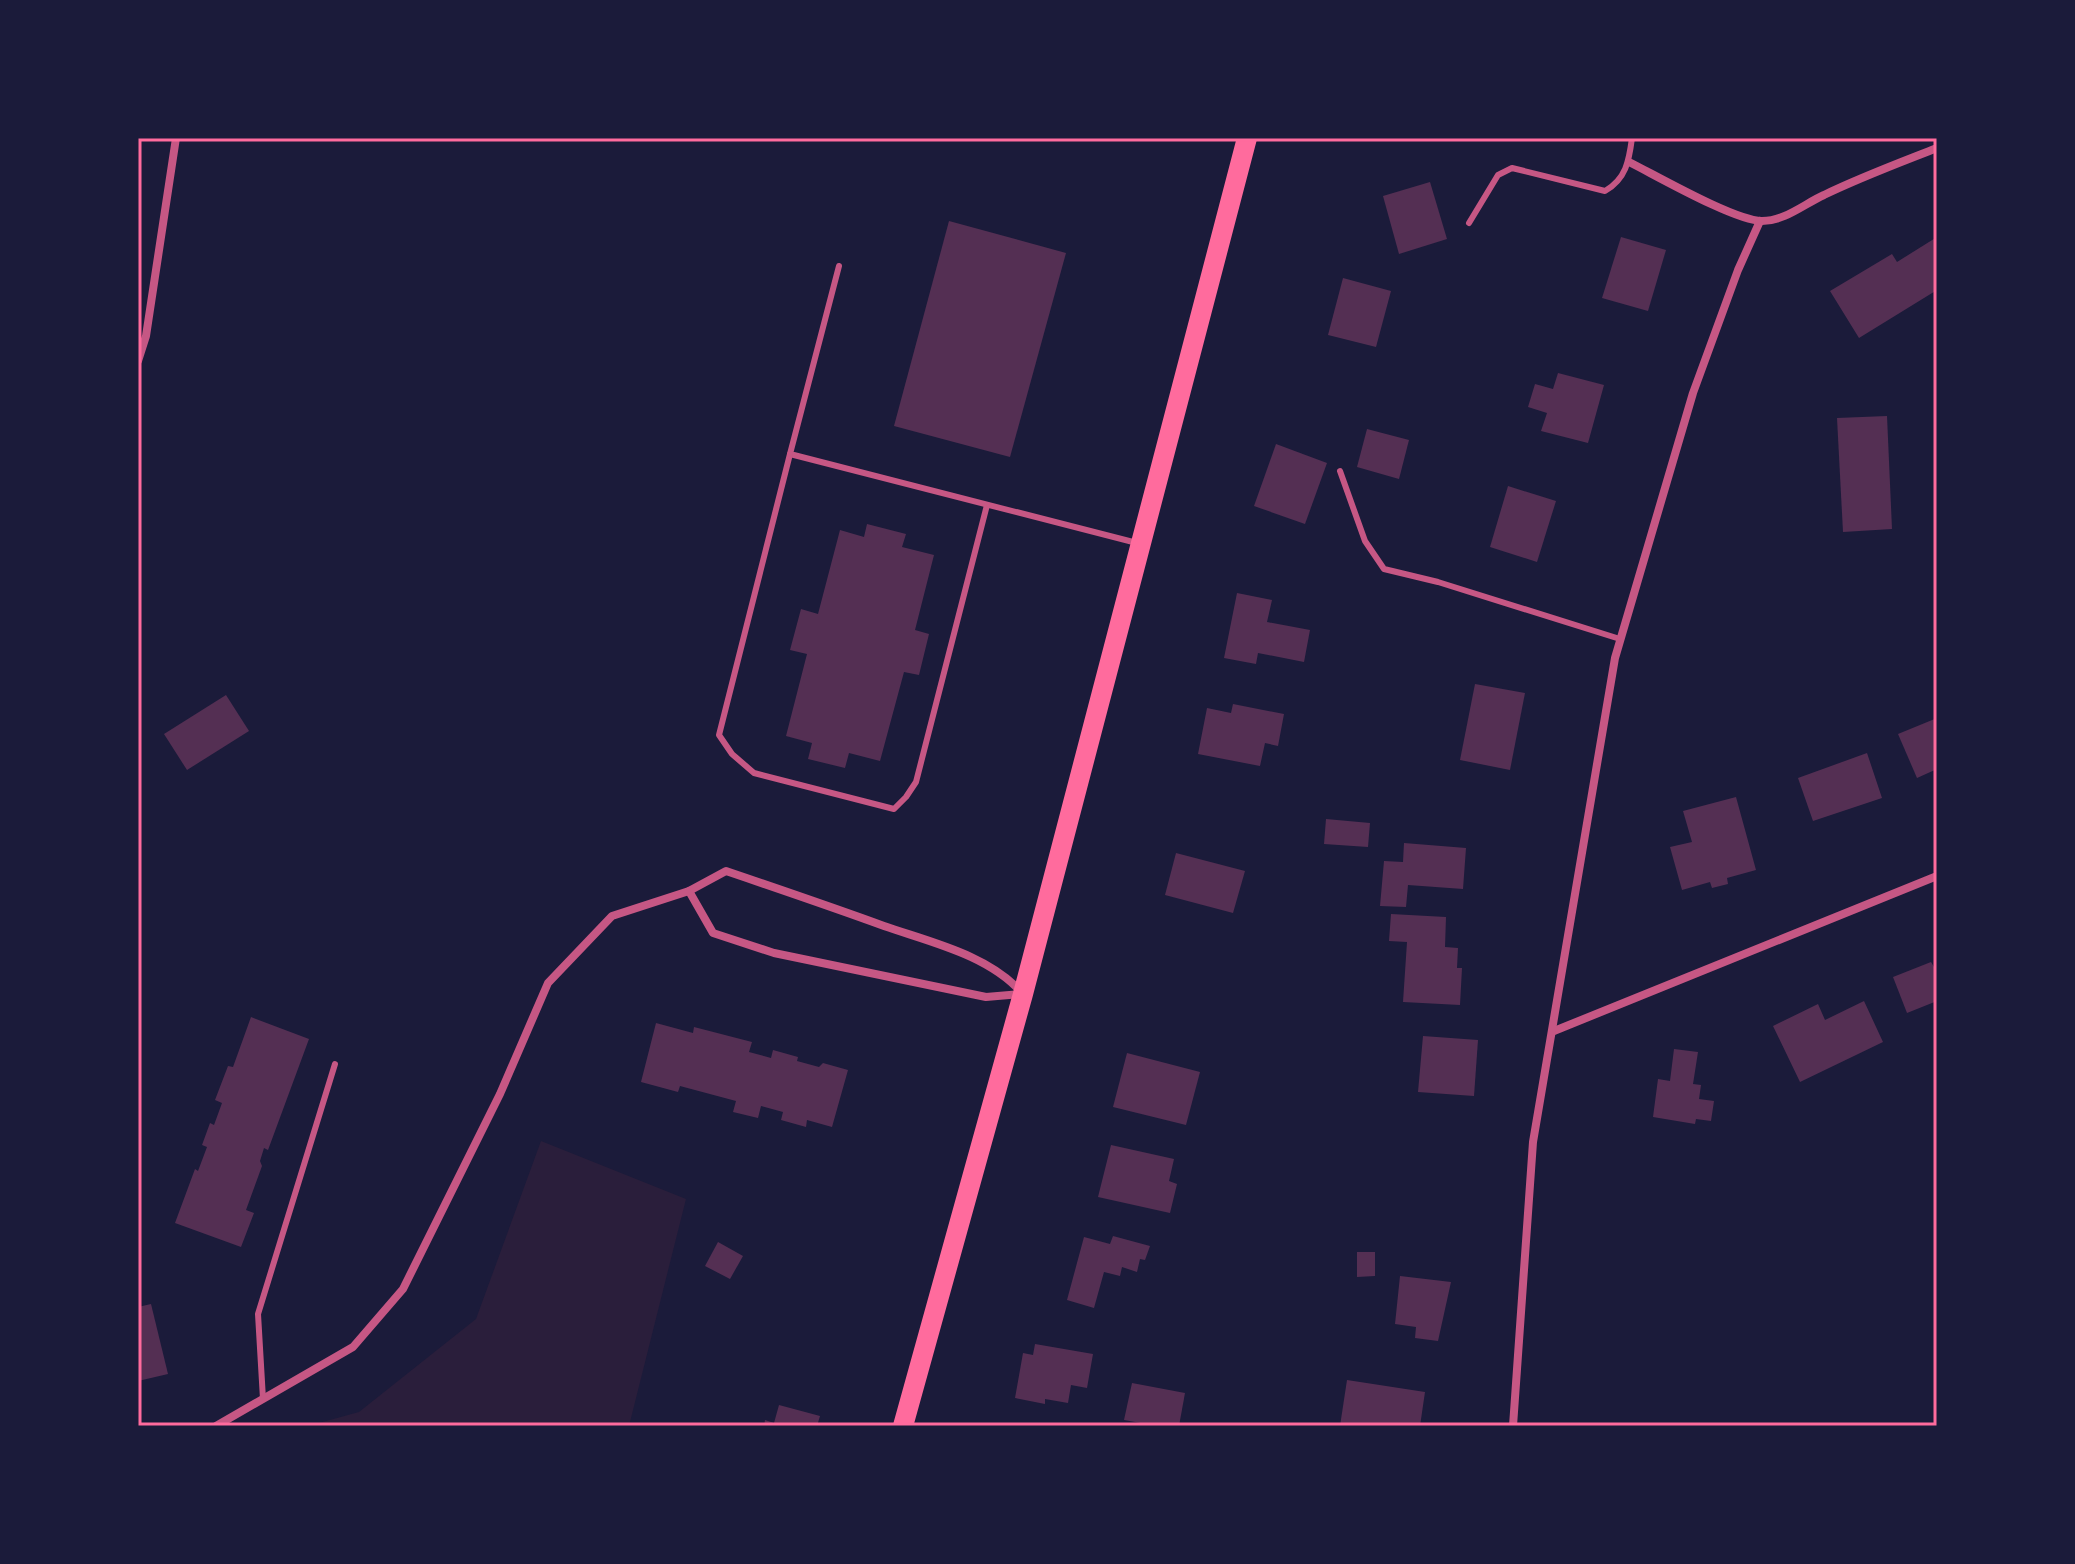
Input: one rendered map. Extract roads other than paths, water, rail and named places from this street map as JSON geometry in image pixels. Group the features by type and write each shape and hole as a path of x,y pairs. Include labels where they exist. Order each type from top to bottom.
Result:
{"main road":[{"path":"903,1426 1023,994 1247,138"}],"street":[{"path":"138,361 176,138"},
{"path":"1629,162 1737,215 1760,221 1773,220 1796,211 1820,196 1937,148"},
{"path":"1513,1426 1533,1142 1615,658 1693,393 1738,270 1760,221"},
{"path":"216,1426 353,1347 403,1289 500,1094 548,983 612,916 689,891 726,871 956,951 1003,975 1023,994"},
{"path":"1554,1031 1937,876"},
{"path":"689,891 713,933 774,953 986,997 1023,994"}],"lane":[{"path":"1469,223 1498,175 1512,168 1605,191 1619,183 1629,162 1632,138"},
{"path":"839,266 719,735 732,754 754,773 894,809 916,782 987,505"},
{"path":"790,454 1141,544"},
{"path":"1340,471 1365,541 1384,569 1438,582 1620,639"},
{"path":"263,1399 258,1314 335,1064"}]}
